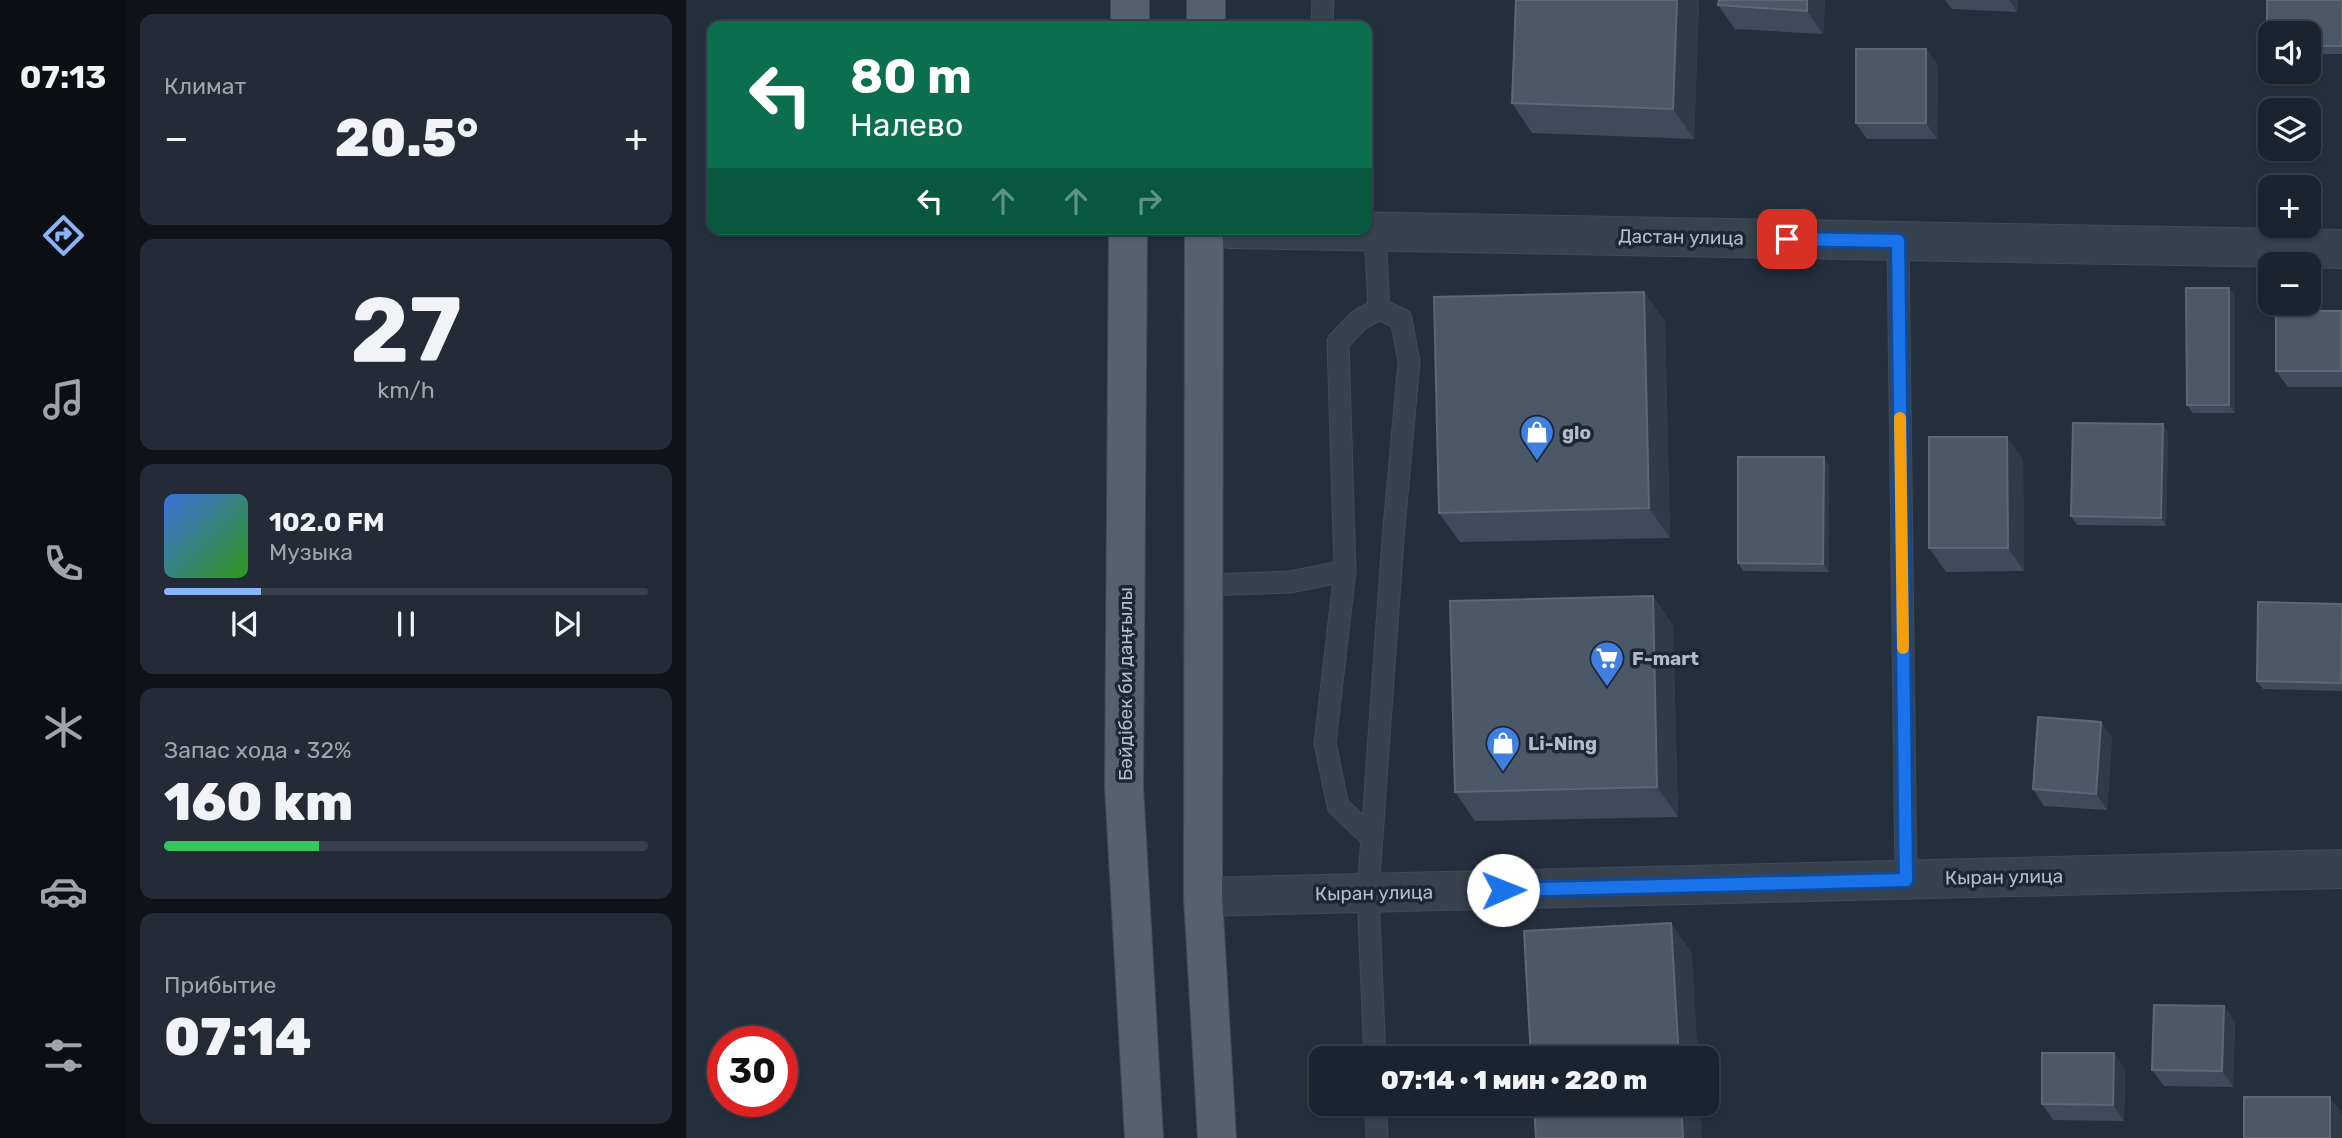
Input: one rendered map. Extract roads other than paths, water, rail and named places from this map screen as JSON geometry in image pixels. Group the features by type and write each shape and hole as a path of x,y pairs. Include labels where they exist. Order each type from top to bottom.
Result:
{"main road":[{"path":"1130,0 1130,21"},
{"path":"1206,0 1206,21"},
{"name":"Бәйдібек би даңғылы","path":"1128,235 1124,787 1144,1138"},
{"path":"1204,235 1203,897 1217,1138"}],"street":[{"name":"Дастан улица","path":"1372,232 2342,249"},
{"name":"Кыран улица","path":"1203,897 2342,869"}],"lane":[{"path":"1322,0 1322,21"},
{"path":"1375,232 1378,309"},
{"path":"1898,241 1906,880"},
{"path":"1372,838 1338,806 1325,743 1345,571 1338,342 1359,320 1378,309"},
{"path":"1374,1046 1368,893 1393,539 1409,362 1401,319 1378,309"},
{"path":"1205,585 1290,582 1345,571"},
{"path":"1376,1116 1377,1138"}],"place":[{"name":"glo","path":"1537,462"},
{"name":"F-mart","path":"1607,688"},
{"name":"Li-Ning","path":"1503,773"}]}
